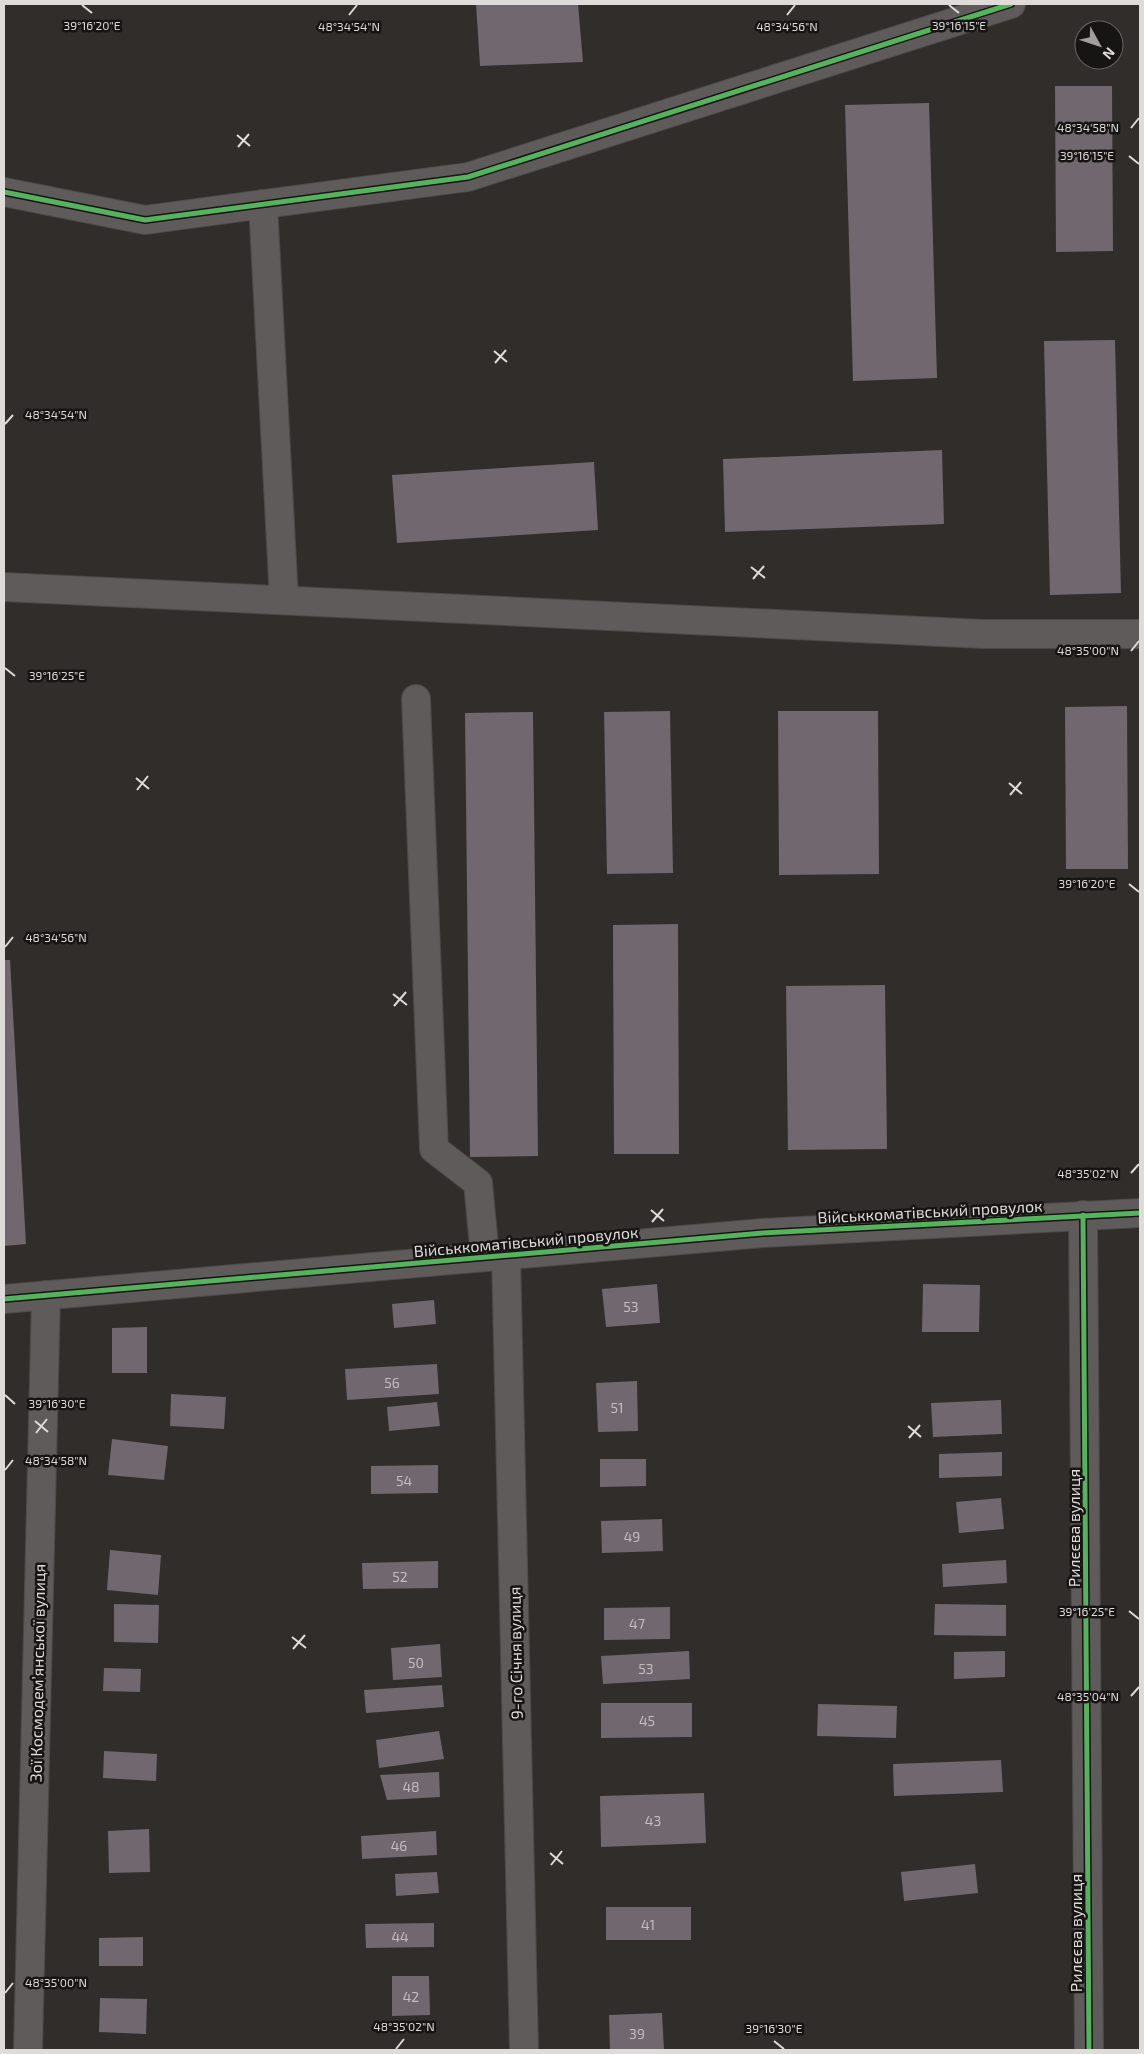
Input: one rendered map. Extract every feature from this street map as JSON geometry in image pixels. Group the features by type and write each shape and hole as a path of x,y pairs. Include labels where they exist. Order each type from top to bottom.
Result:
{"street":[{"path":"4,192 146,220 468,177 1011,4"},
{"path":"263,204 284,600"},
{"path":"4,586 974,634 1140,634"},
{"name":"9-го Січня вулиця","path":"416,699 434,1149 478,1183 495,1256 524,2050"},
{"name":"Військкоматівський провулок","path":"4,1299 763,1233 1140,1213"},
{"name":"Рилєєва вулиця","path":"1083,1215 1088,2050"},
{"name":"Зої Космодем’янської вулиця","path":"28,2050 46,1296"}],"building":[{"path":"476,4 578,4 583,62 480,66"},
{"path":"1055,86 1112,86 1113,251 1056,252"},
{"path":"929,103 937,378 853,381 845,105"},
{"path":"1115,340 1121,593 1050,595 1044,341"},
{"path":"942,450 944,524 725,532 723,459"},
{"path":"594,462 598,530 397,543 392,475"},
{"path":"1127,706 1128,869 1066,869 1065,707"},
{"path":"670,711 673,873 607,874 604,712"},
{"path":"778,711 878,711 879,874 779,875"},
{"path":"533,712 538,1156 470,1157 465,713"},
{"path":"678,924 679,1154 614,1154 613,925"},
{"path":"4,960 10,960 26,1244 4,1246"},
{"path":"885,985 887,1149 788,1150 786,986"},
{"path":"657,1284 660,1323 606,1327 602,1289"},
{"path":"923,1284 980,1285 979,1332 922,1332"},
{"path":"434,1300 436,1324 394,1328 392,1304"},
{"path":"147,1327 147,1373 112,1373 112,1328"},
{"path":"437,1364 439,1394 347,1400 345,1369"},
{"path":"637,1381 638,1431 598,1432 596,1383"},
{"path":"171,1394 226,1397 224,1429 170,1426"},
{"path":"1001,1400 1002,1434 933,1437 931,1403"},
{"path":"437,1402 440,1426 389,1431 387,1407"},
{"path":"112,1439 168,1446 164,1480 108,1475"},
{"path":"1002,1452 1002,1476 939,1478 939,1454"},
{"path":"600,1459 646,1459 646,1486 600,1487"},
{"path":"438,1465 438,1493 371,1494 371,1466"},
{"path":"1001,1498 1004,1529 959,1533 956,1502"},
{"path":"662,1519 663,1551 602,1553 601,1521"},
{"path":"110,1550 161,1555 158,1595 107,1590"},
{"path":"1006,1560 1007,1583 943,1587 942,1564"},
{"path":"438,1561 438,1588 363,1589 362,1563"},
{"path":"114,1604 159,1605 158,1643 114,1642"},
{"path":"935,1604 1006,1605 1006,1636 934,1635"},
{"path":"670,1607 670,1639 604,1640 604,1608"},
{"path":"440,1644 442,1677 393,1680 391,1648"},
{"path":"689,1651 690,1679 603,1684 601,1656"},
{"path":"1005,1651 1005,1677 954,1679 954,1652"},
{"path":"104,1668 141,1669 140,1692 103,1691"},
{"path":"442,1685 444,1707 366,1713 364,1690"},
{"path":"601,1703 692,1703 692,1737 601,1738"},
{"path":"818,1704 897,1706 896,1738 817,1736"},
{"path":"439,1731 444,1759 379,1768 376,1740"},
{"path":"104,1751 157,1754 156,1781 103,1778"},
{"path":"1001,1760 1003,1792 894,1796 893,1764"},
{"path":"439,1772 440,1797 387,1800 380,1775"},
{"path":"704,1793 706,1843 601,1847 600,1796"},
{"path":"149,1829 150,1872 109,1873 108,1831"},
{"path":"436,1831 437,1855 362,1859 361,1836"},
{"path":"975,1864 978,1893 904,1901 901,1872"},
{"path":"437,1872 439,1893 396,1896 395,1874"},
{"path":"606,1907 691,1907 691,1940 606,1940"},
{"path":"434,1923 434,1947 366,1948 365,1924"},
{"path":"143,1937 143,1966 99,1966 99,1938"},
{"path":"392,1976 429,1976 430,2015 392,2016"},
{"path":"100,1998 147,1999 146,2034 99,2032"},
{"path":"662,2013 664,2050 610,2050 609,2015"}],"cycle path":[{"path":"4,192 145,220 468,177 1011,4"},
{"path":"4,1299 763,1233 1140,1213"},
{"path":"1083,1215 1089,2050"}]}
